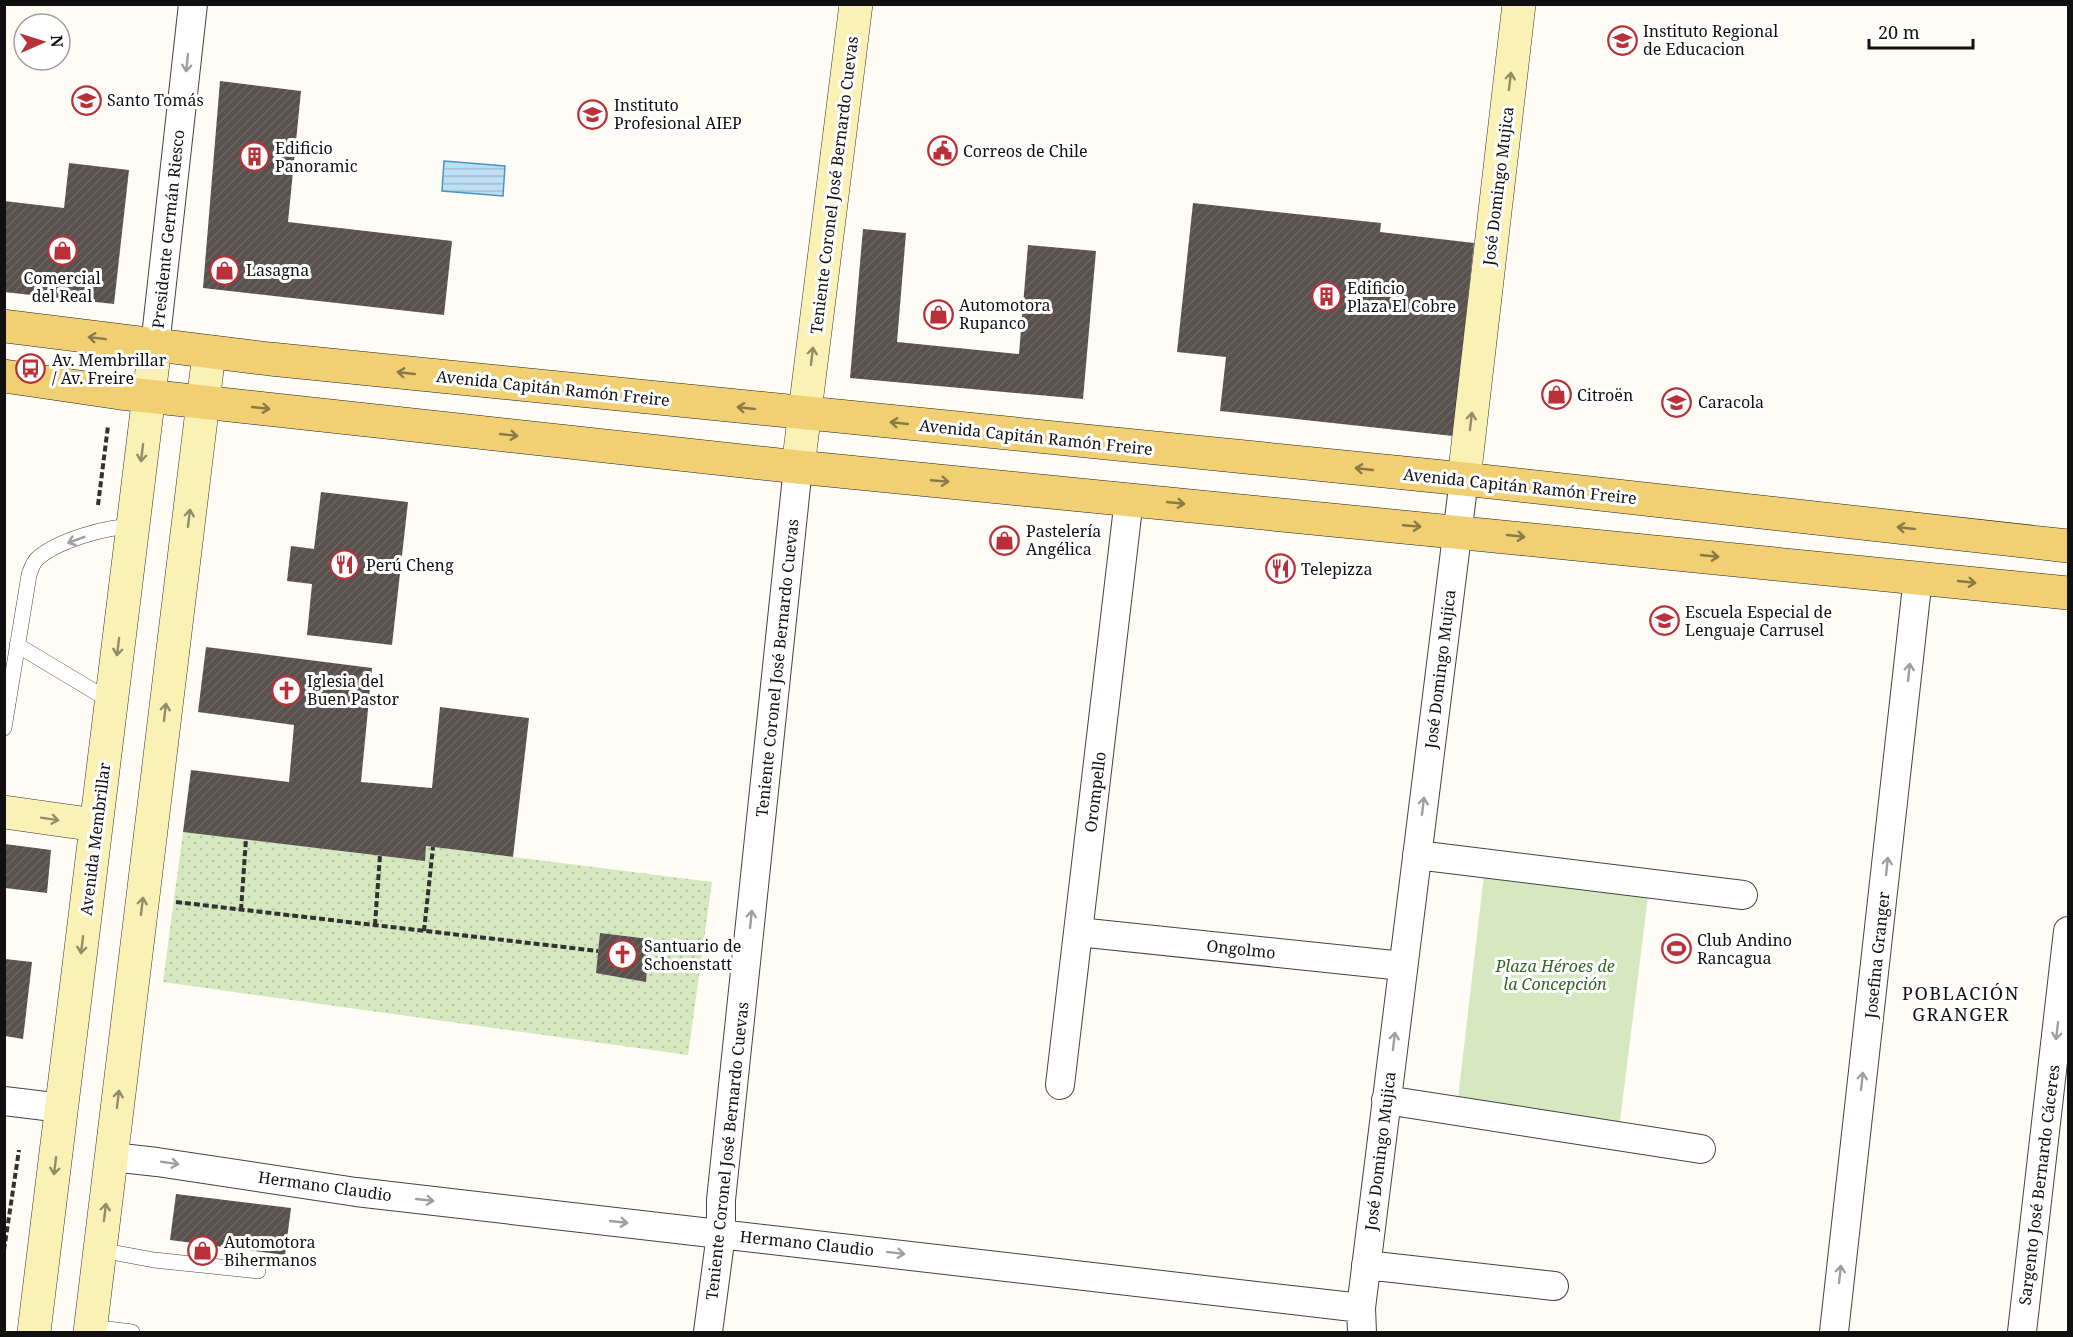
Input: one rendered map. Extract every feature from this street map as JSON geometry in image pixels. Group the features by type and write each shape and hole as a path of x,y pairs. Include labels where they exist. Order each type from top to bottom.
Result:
{"main road":[{"name":"Teniente Coronel José Bernardo Cuevas","path":"798,467 856,4"},
{"name":"José Domingo Mujica","path":"1464,479 1519,4"},
{"name":"Avenida Capitán Ramón Freire","path":"4,326 208,353 1464,479 2068,546"},
{"name":"Avenida Membrillar","path":"34,1332 155,346"},
{"path":"90,1330 208,353"},
{"path":"4,376 202,402 798,467 1458,530 2068,593"},
{"path":"4,812 96,825"}],"street":[{"name":"Presidente Germán Riesco","path":"155,346 193,4"},
{"name":"Teniente Coronel José Bernardo Cuevas","path":"708,1332 721,1234 721,1200 798,467"},
{"name":"José Domingo Mujica","path":"1361,1320 1386,1100 1464,479"},
{"name":"Orompello","path":"1060,1085 1129,499"},
{"name":"Josefina Granger","path":"1834,1332 1918,577"},
{"path":"1417,855 1743,895"},
{"name":"Sargento José Bernardo Cáceres","path":"2022,1332 2056,1151 2068,931"},
{"name":"Ongolmo","path":"1078,932 1403,966"},
{"path":"1386,1100 1701,1149"},
{"path":"4,1101 62,1108"},
{"name":"Hermano Claudio","path":"112,1157 157,1161 356,1192 721,1234 1361,1320"},
{"path":"1366,1265 1554,1286"}],"lane":[{"path":"4,728 29,575 36,560 50,550 95,533 133,526"},
{"path":"17,645 112,702"},
{"path":"100,1250 154,1260 258,1271"},
{"path":"90,1330 132,1332"}],"path":[{"path":"241,910 246,839"},
{"path":"424,932 433,847"},
{"path":"375,926 380,855"},
{"path":"174,902 598,951"}],"green space":[{"path":"183,832 425,860 426,846 712,882 688,1055 163,982"},
{"name":"Plaza Héroes de la Concepción","path":"1484,875 1648,896 1619,1129 1457,1107"}],"water":[{"path":"444,161 505,166 503,196 442,191"}],"building":[{"name":"Edificio Panoramic","path":"220,81 301,91 288,222 452,241 444,315 203,288"},
{"name":"Comercial del Real","path":"69,163 129,170 114,304 4,292 4,201 64,208"},
{"name":"Edificio Plaza El Cobre","path":"1193,203 1381,223 1380,232 1474,243 1453,436 1220,411 1226,357 1177,352"},
{"path":"863,229 906,233 897,342 1019,354 1028,245 1096,251 1083,399 850,378"},
{"name":"Perú Cheng","path":"321,492 408,502 392,645 307,635 312,584 287,581 291,546 314,549"},
{"path":"206,647 372,668 361,782 432,788 440,707 529,718 513,857 426,846 425,861 183,832 191,770 289,782 294,725 198,712"},
{"path":"5,844 51,850 47,893 5,888"},
{"name":"Santuario de Schoenstatt","path":"600,933 649,939 646,982 596,973"},
{"path":"5,959 32,962 23,1039 5,1036"},
{"path":"176,1194 291,1208 285,1255 170,1240"}],"place":[{"name":"Instituto Regional de Educacion","path":"1622,40"},
{"name":"Santo Tomás","path":"86,100"},
{"name":"Instituto Profesional AIEP","path":"593,114"},
{"name":"Correos de Chile","path":"942,151"},
{"name":"Edificio Panoramic","path":"254,157"},
{"name":"Comercial del Real","path":"62,250"},
{"name":"Lasagna","path":"225,270"},
{"name":"Edificio Plaza El Cobre","path":"1326,297"},
{"name":"Automotora Rupanco","path":"938,314"},
{"name":"Av. Membrillar / Av. Freire","path":"31,369"},
{"name":"Citroën","path":"1556,395"},
{"name":"Caracola","path":"1677,402"},
{"name":"Pastelería Angélica","path":"1005,540"},
{"name":"Perú Cheng","path":"345,565"},
{"name":"Telepizza","path":"1280,569"},
{"name":"Escuela Especial de Lenguaje Carrusel","path":"1664,621"},
{"name":"Iglesia del Buen Pastor","path":"286,690"},
{"name":"Club Andino Rancagua","path":"1676,949"},
{"name":"Santuario de Schoenstatt","path":"623,955"},
{"name":"Automotora Bihermanos","path":"203,1251"}],"district":[{"name":"POBLACIÓN GRANGER","path":"1961,1003"}]}
